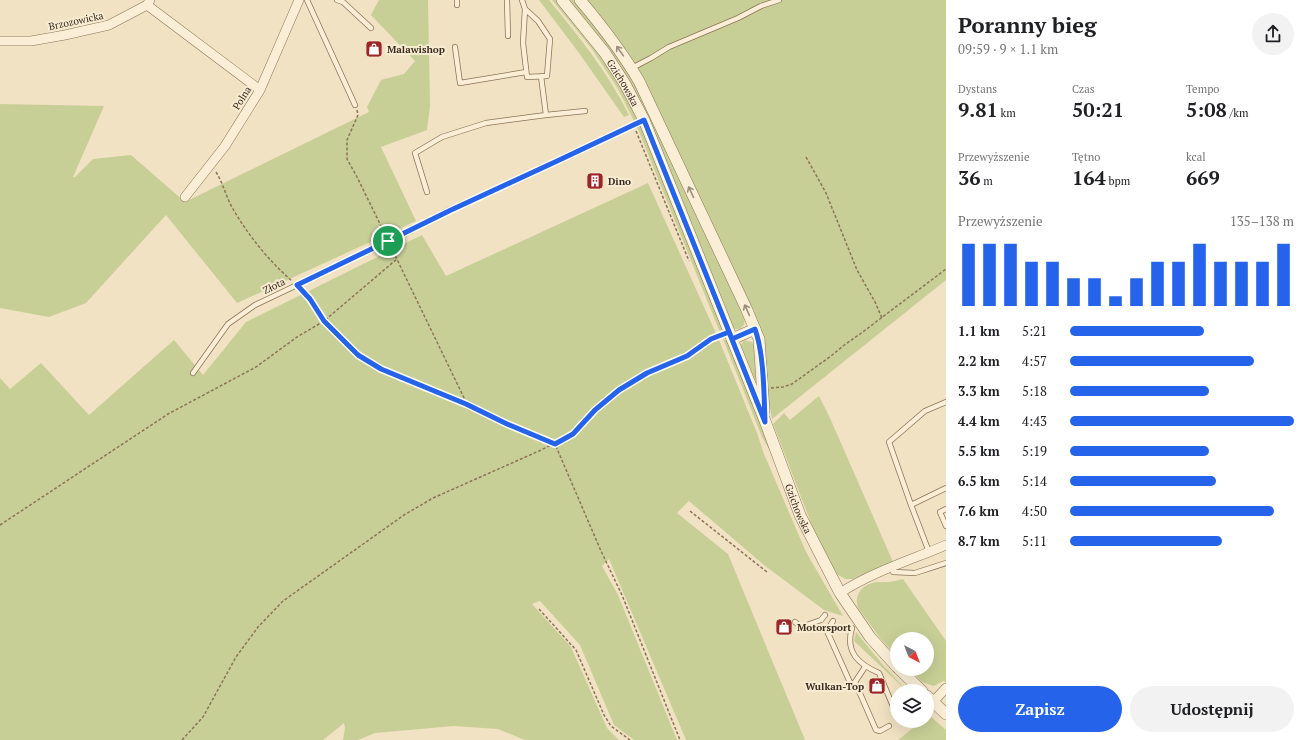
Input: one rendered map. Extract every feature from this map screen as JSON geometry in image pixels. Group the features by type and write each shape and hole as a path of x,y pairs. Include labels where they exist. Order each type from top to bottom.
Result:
{"street":[{"name":"Polna","path":"185,197 225,146 260,90 299,0"},
{"name":"Gzichowska","path":"562,0 605,53 625,84 644,120 765,422 800,515 840,593 870,637 890,659"},
{"name":"Gzichowska","path":"580,0 606,31 639,81 746,308 759,339 765,422"},
{"path":"149,3 260,90"},
{"name":"Brzozowicka","path":"0,42 31,41 109,25 149,3"},
{"path":"730,335 755,329"},
{"path":"840,593 849,587 946,545"},
{"name":"Gzichowska","path":"906,676 915,684"},
{"path":"934,696 946,688"},
{"path":"934,703 946,714"}],"lane":[{"path":"307,0 355,104"},
{"path":"337,0 343,2 372,28"},
{"path":"507,0 508,36"},
{"path":"522,0 525,9 523,43 527,77 547,76 550,39 538,21 525,9"},
{"path":"631,68 669,47 738,18 761,6 779,0"},
{"path":"455,47 460,83 526,72"},
{"path":"541,76 546,115"},
{"path":"427,192 415,153 442,137 486,123 586,111"},
{"name":"Złota","path":"193,373 228,324 255,305 451,210 644,120"},
{"path":"929,552 889,442 925,411 946,402"},
{"path":"911,505 946,488"},
{"path":"946,509 940,512 946,526"},
{"path":"891,568 893,572 915,573 946,564"},
{"path":"795,622 801,627 821,620 825,615"},
{"path":"833,621 827,631 852,687"},
{"path":"852,628 849,638 854,655 865,667 879,673 890,699"},
{"path":"865,667 855,682 876,730 880,731 889,726"}],"path":[{"path":"355,104 358,115 347,140 347,159 357,176 466,404"},
{"path":"806,158 826,193 857,270 882,318"},
{"path":"208,167 216,173 232,208 249,232 283,273 310,299 324,321 358,355 381,369 466,404 507,424 555,444 601,551 622,595 680,740"},
{"path":"0,525 168,414 256,367 297,337 324,321 397,259"},
{"path":"763,388 782,387 792,384 946,269"},
{"path":"182,740 203,717 236,657 258,627 283,600 404,515 433,498 555,444 573,434 595,410 619,390 647,373 687,356 711,339 730,335"},
{"path":"690,511 767,572"},
{"path":"539,609 576,650 604,715 611,726 630,740"}],"green space":[{"path":"379,0 428,0 430,106 427,130 381,147 416,221 237,303 166,215 86,303 49,317 0,308 0,104 104,106 73,177 75,177 93,159 131,155 185,202 369,112 367,107 381,80 404,74 415,61 371,15"},
{"path":"539,0 549,0 571,28 612,84 629,115 624,117 579,53"},
{"path":"552,0 558,0 579,25 617,79 641,125 723,328 721,331 719,330 638,129 618,89 592,49"},
{"path":"569,0 574,0 611,46 633,80 745,319 744,325 740,329 734,329 732,327 615,59"},
{"path":"587,0 946,0 946,280 772,419 767,392 764,344 648,88"},
{"path":"648,183 719,340 764,454 806,552 843,616 824,610 764,565 689,501 677,513 728,554 805,740 686,740 609,559 602,566 618,595 677,740 634,740 614,725 580,645 540,601 532,604 571,647 607,728 619,740 525,740 498,729 454,726 375,733 358,740 343,740 345,728 344,723 323,740 0,740 0,378 10,389 41,363 89,415 174,340 203,375 246,322 422,235 446,276"},
{"path":"723,339 726,340 773,454 762,437"},
{"path":"744,340 752,342 754,346 757,377 756,382 741,348"},
{"path":"819,396 893,562 853,579 845,579 835,573 818,541 773,424 784,413 790,420"},
{"path":"903,579 946,641 946,682 943,681 934,686 934,684 922,682 916,676 934,676 934,632 890,632 890,649 880,638 858,608 857,598 865,586 875,583 891,582"},
{"path":"856,632 890,673 890,675 854,641"},
{"path":"891,676 893,676 900,684"},
{"path":"934,719 946,730 946,740 898,740 913,728 934,728"}],"place":[{"name":"Malawishop","path":"374,49"},
{"name":"Dino","path":"595,181"},
{"name":"Motorsport","path":"784,627"},
{"name":"Wulkan-Top","path":"877,686"}],"route":[{"path":"644,120 732,339 755,329 759,339 765,422 729,332 720,334 687,356 647,373 619,390 595,410 573,434 555,444 507,424 466,404 381,369 358,355 336,334 324,321 310,299 297,285 388,241 644,120"}]}
